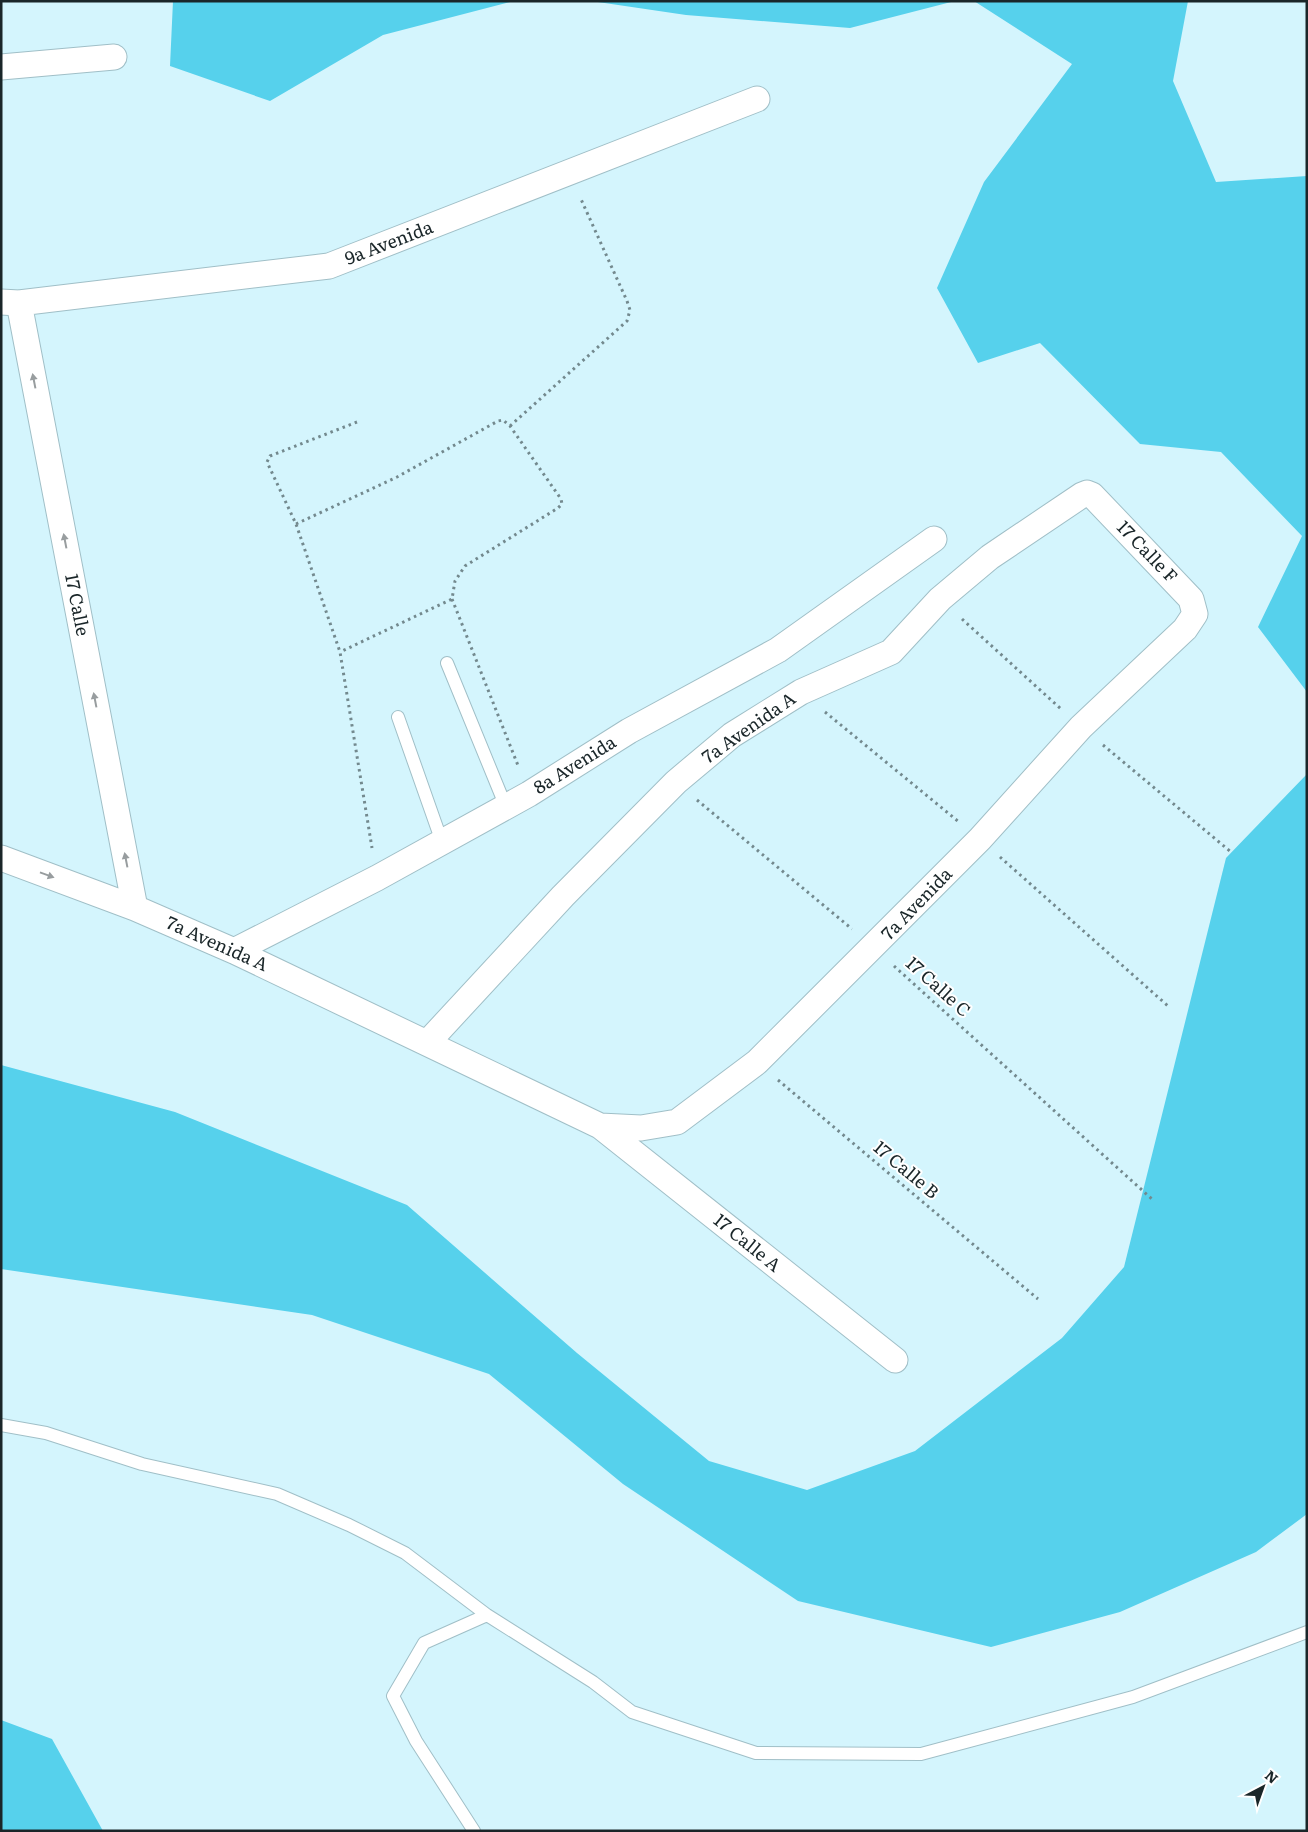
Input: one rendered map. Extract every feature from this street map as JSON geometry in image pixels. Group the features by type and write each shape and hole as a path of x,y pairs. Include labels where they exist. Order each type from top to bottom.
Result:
{"street":[{"path":"1,67 114,56"},
{"name":"9a Avenida","path":"10,302 329,266 756,100"},
{"name":"17 Calle","path":"10,302 135,908"},
{"name":"7a Avenida A","path":"428,1042 563,896 676,782 732,735 801,692 891,652 940,599 990,557 1082,495 1087,493 1092,495"},
{"name":"17 Calle F","path":"1092,495 1191,599 1195,614"},
{"name":"8a Avenida","path":"234,951 377,878 506,807 629,731 778,650 934,539"},
{"name":"7a Avenida","path":"600,1126 641,1128 659,1127 677,1122 757,1062 874,948 980,839 1081,727 1185,630 1195,614"},
{"name":"7a Avenida A","path":"1,858 135,908 234,951 428,1042 600,1126"},
{"name":"17 Calle A","path":"600,1126 895,1360"}],"lane":[{"path":"447,662 506,807"},
{"path":"398,717 442,842"},
{"path":"1,1425 46,1433 142,1464 277,1494 349,1525 405,1553 487,1615 593,1682 632,1712 756,1753 922,1754 1134,1697 1307,1632"},
{"path":"474,1831 416,1741 393,1696 424,1643 487,1615"}],"path":[{"path":"510,426 627,320 630,310 569,173"},
{"path":"296,524 397,477 498,421 503,420 510,426 561,499 562,504 465,566 455,581 452,599 529,794"},
{"path":"357,422 267,458 296,524 340,652 377,878"},
{"path":"340,652 452,599"},
{"name":"17 Calle C","path":"676,782 874,948 1153,1200"},
{"name":"17 Calle B","path":"757,1062 1038,1299"}],"shaded area":[{"path":"173,1 514,1 383,35 270,101 170,66"},
{"path":"591,1 955,1 850,28 686,15"},
{"path":"974,1 1188,1 1173,81 1216,182 1307,176 1307,692 1258,627 1302,536 1221,452 1140,444 1040,343 978,363 937,288 984,182 1072,64"},
{"path":"1307,774 1307,1514 1256,1552 1120,1612 991,1647 798,1601 623,1484 489,1374 312,1315 1,1269 1,1065 175,1112 407,1205 577,1353 709,1461 807,1490 915,1451 1062,1338 1124,1267 1226,858"},
{"path":"1,1720 52,1739 103,1831 1,1831"}]}
